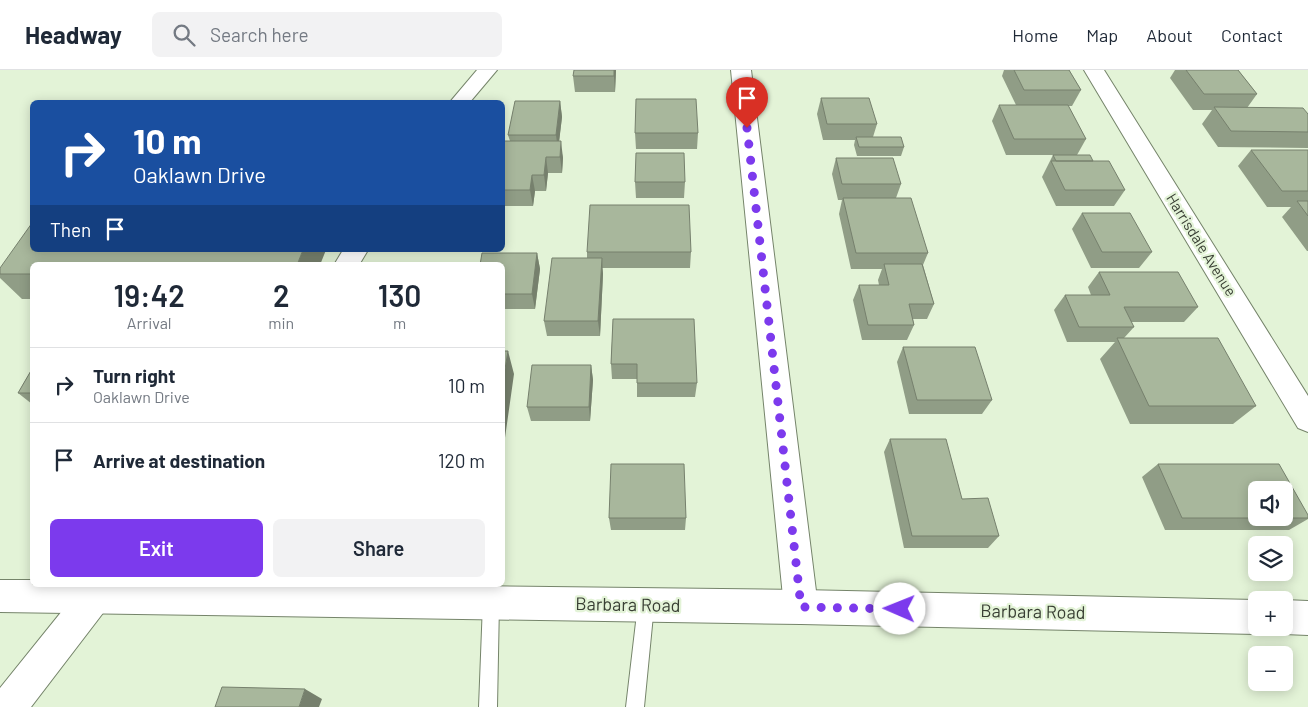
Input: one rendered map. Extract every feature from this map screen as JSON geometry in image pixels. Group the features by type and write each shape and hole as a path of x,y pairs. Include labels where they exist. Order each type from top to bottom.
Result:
{"street":[{"path":"462,100 487,70"},
{"path":"740,70 801,607"},
{"name":"Harrisdale Avenue","path":"1094,70 1308,420"},
{"path":"8,707 100,591"},
{"name":"Barbara Road","path":"0,596 100,591 491,603 801,607 1248,617"},
{"path":"1293,617 1308,618"}],"lane":[{"path":"488,707 491,603"},
{"path":"635,707 646,605"}],"building":[{"path":"574,70 614,70 614,76 573,76"},
{"path":"1014,70 1069,70 1081,90 1024,90"},
{"path":"1186,70 1238,70 1257,94 1204,94"},
{"path":"821,98 869,98 877,124 827,124"},
{"path":"636,99 696,99 698,133 635,133"},
{"path":"515,101 560,101 556,135 508,135"},
{"path":"999,105 1068,105 1086,139 1014,139"},
{"path":"1214,107 1303,108 1308,114 1308,132 1231,131"},
{"path":"856,137 901,137 904,147 859,147"},
{"path":"505,141 561,141 560,157 546,157 544,175 532,175 530,190 505,190"},
{"path":"1251,150 1308,150 1308,191 1282,191"},
{"path":"636,153 684,153 685,182 635,182"},
{"path":"1053,155 1090,155 1093,161 1056,161"},
{"path":"836,158 893,158 901,184 842,184"},
{"path":"1051,161 1109,161 1125,190 1065,190"},
{"path":"843,198 911,198 928,253 856,253"},
{"path":"1297,201 1308,201 1308,216"},
{"path":"590,205 689,205 691,252 587,252"},
{"path":"1082,213 1130,213 1152,252 1102,252"},
{"path":"30,226 30,252 302,252 298,262 30,262 30,274 0,274 0,268"},
{"path":"482,253 537,253 532,294 505,294 505,262 480,262"},
{"path":"552,258 602,258 598,321 544,321"},
{"path":"884,264 922,264 934,304 909,304 914,325 868,325 859,285 889,285"},
{"path":"1099,272 1178,272 1198,307 1124,307 1134,327 1079,327 1065,295 1110,295"},
{"path":"613,319 694,319 697,383 637,383 637,364 611,364"},
{"path":"1117,338 1218,338 1256,406 1149,406"},
{"path":"903,347 975,347 992,400 917,400"},
{"path":"505,351 508,351 505,369"},
{"path":"532,365 591,365 589,407 527,407"},
{"path":"30,372 30,393 18,393"},
{"path":"890,439 946,439 962,499 988,498 999,536 912,536"},
{"path":"611,464 684,464 686,518 609,518"},
{"path":"1158,464 1279,464 1289,481 1248,481 1248,518 1182,518"},
{"path":"1293,489 1308,515 1308,518 1293,518"},
{"path":"222,687 305,689 299,707 215,707"}],"route":[{"path":"747,128 801,607 900,609"}]}
